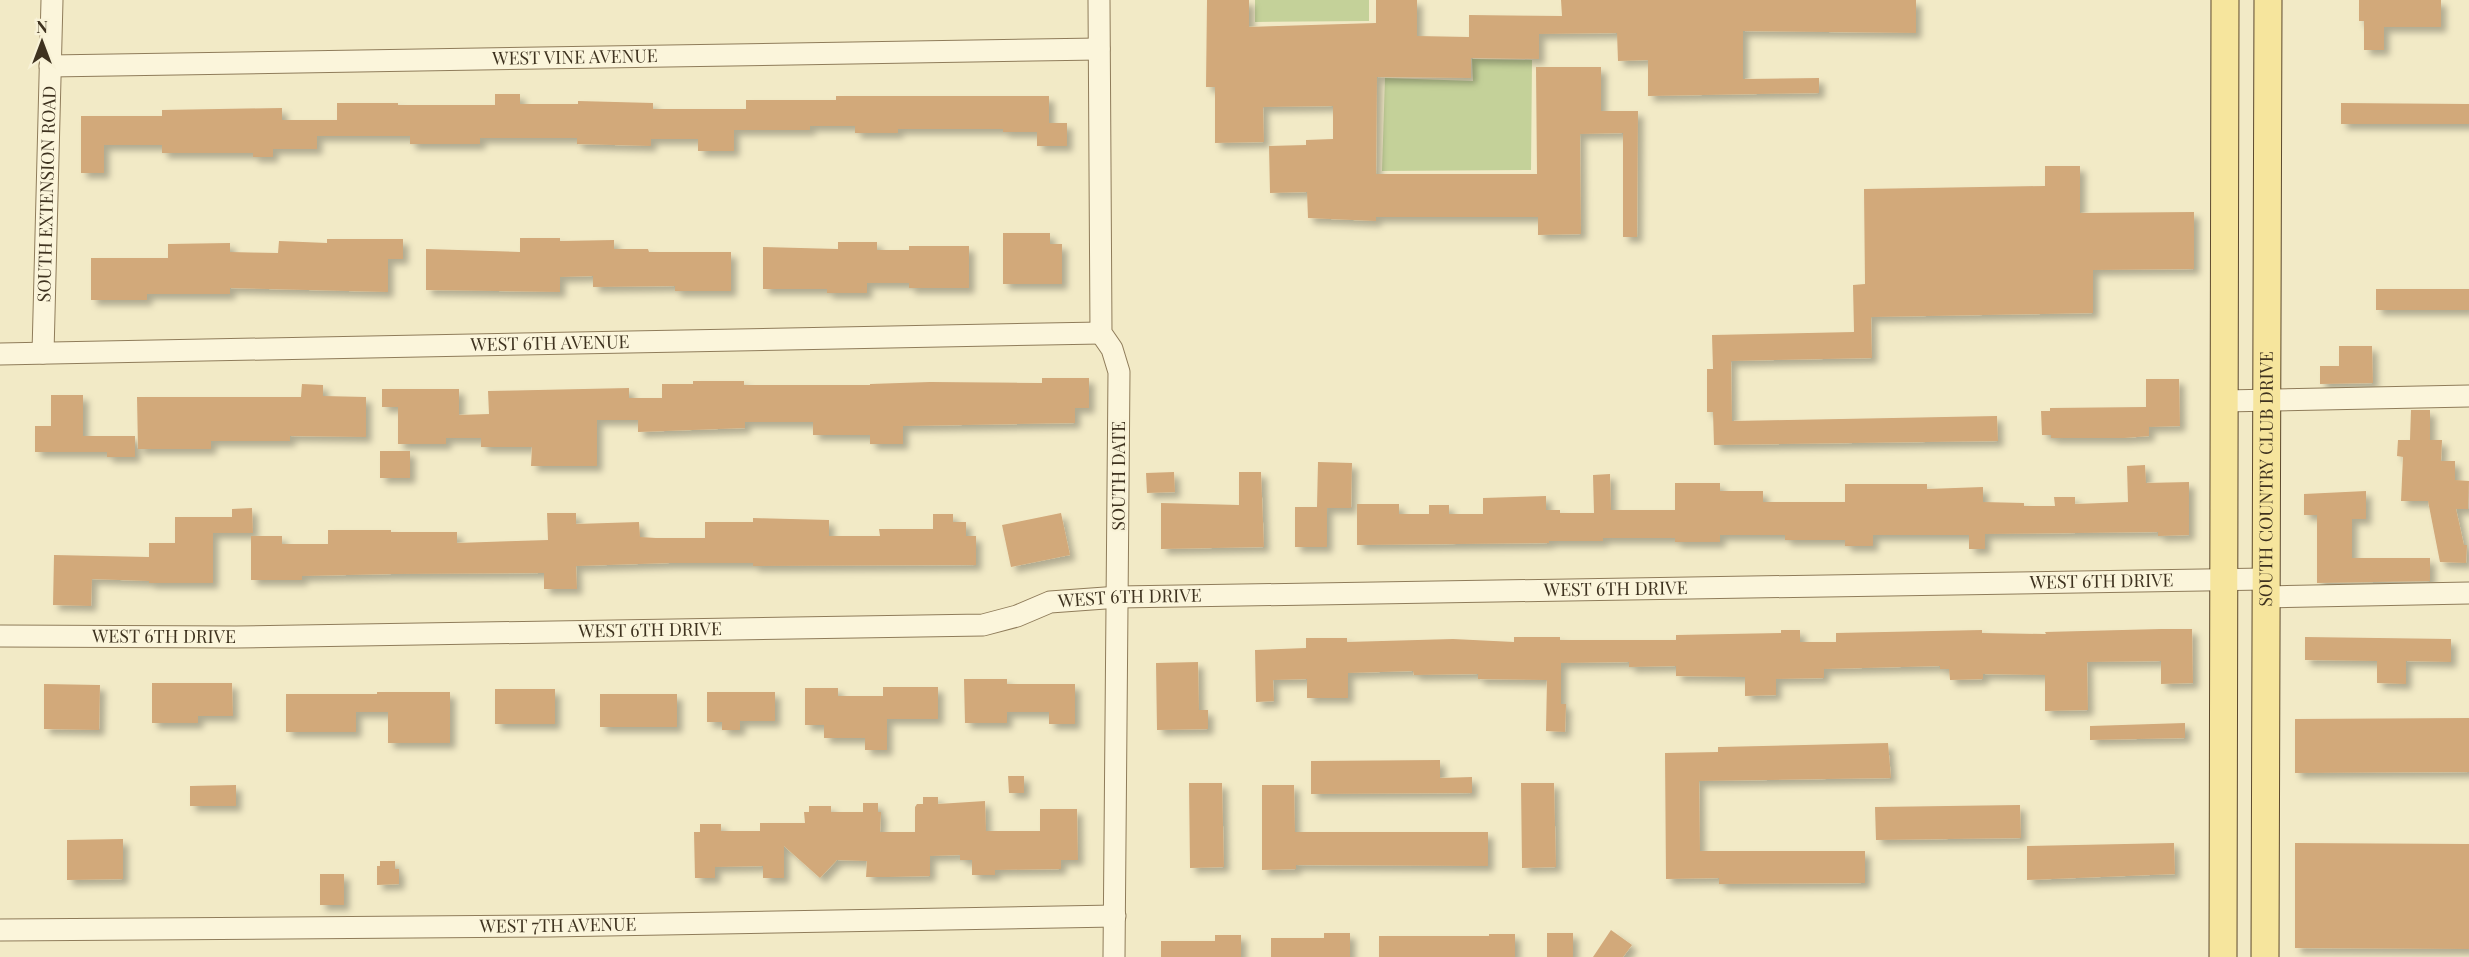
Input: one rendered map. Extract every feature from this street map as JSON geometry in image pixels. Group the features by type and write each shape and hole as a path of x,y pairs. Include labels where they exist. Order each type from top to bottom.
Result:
{"main road":[{"path":"2223,957 2225,0"},
{"name":"SOUTH COUNTRY CLUB DRIVE","path":"2265,957 2268,0"}],"street":[{"name":"SOUTH EXTENSION ROAD","path":"44,353 52,0"},
{"name":"SOUTH DATE","path":"1099,0 1101,333 1112,349 1119,372 1119,597 1114,957"},
{"name":"WEST VINE AVENUE","path":"50,66 1099,49"},
{"name":"WEST 6TH AVENUE","path":"0,354 1101,333"},
{"path":"2224,401 2469,396"},
{"name":"WEST 6TH DRIVE","path":"0,636 236,637 983,626 1017,616 1050,602 1119,597 2223,580 2265,588 2469,593"},
{"name":"WEST 7TH AVENUE","path":"0,930 537,926 1115,916"}],"green space":[{"path":"1255,0 1369,0 1369,21 1255,22"},
{"path":"1472,59 1532,60 1531,170 1382,171 1385,78 1473,81"}],"building":[{"path":"1207,0 1249,0 1249,27 1376,23 1376,0 1417,0 1417,36 1469,37 1469,15 1562,16 1561,0 1916,0 1916,33 1743,31 1743,79 1819,78 1819,93 1648,96 1648,60 1618,61 1617,33 1539,34 1539,59 1471,58 1471,78 1377,77 1376,174 1537,174 1536,67 1601,67 1601,111 1638,111 1637,237 1623,237 1623,133 1580,134 1581,234 1538,235 1538,217 1376,217 1376,221 1308,218 1307,192 1270,193 1269,146 1306,145 1306,140 1333,139 1333,106 1263,107 1264,142 1215,143 1215,87 1206,87"},
{"path":"2359,0 2441,0 2441,27 2384,27 2384,50 2364,50 2364,21 2359,21"},
{"path":"495,94 520,94 520,104 578,104 578,101 653,103 653,109 746,109 746,100 836,100 836,96 1049,96 1049,123 1067,123 1067,146 1037,146 1037,132 1003,132 1003,129 898,129 898,133 855,133 855,126 810,126 810,130 734,130 734,151 698,151 698,139 651,139 651,146 577,144 577,138 480,138 480,144 410,144 410,136 317,136 317,149 273,149 273,157 253,157 253,153 162,153 162,145 104,145 104,173 81,173 81,116 162,116 162,110 282,108 282,120 337,120 337,103 495,105"},
{"path":"2341,103 2469,104 2469,124 2341,124"},
{"path":"2045,166 2080,166 2080,213 2194,212 2194,269 2093,270 2093,313 1871,317 1872,358 1731,361 1732,421 1997,416 1998,441 1714,445 1713,412 1707,412 1707,369 1713,369 1712,335 1854,332 1853,285 1865,284 1864,189 2045,186"},
{"path":"1003,233 1050,233 1050,244 1062,244 1062,284 1003,284"},
{"path":"520,238 560,238 560,241 614,240 614,249 648,249 649,252 731,252 731,291 675,291 675,286 593,287 593,276 560,277 560,292 426,290 426,249 520,252"},
{"path":"327,239 403,239 403,259 388,259 388,292 230,288 230,294 147,294 147,300 91,300 91,258 168,258 168,244 230,243 230,252 278,253 279,241 327,243"},
{"path":"838,242 877,242 877,250 909,250 909,246 969,246 969,288 909,288 909,283 867,283 867,293 827,293 827,289 763,289 763,247 838,249"},
{"path":"2376,289 2469,289 2469,310 2376,310"},
{"path":"2339,346 2372,346 2373,383 2320,384 2320,366 2339,366"},
{"path":"1042,378 1089,378 1089,408 1075,408 1075,423 903,426 903,444 870,444 870,435 813,435 813,422 745,422 745,428 638,432 638,420 597,420 597,466 531,466 532,447 481,447 481,438 446,438 446,444 398,444 398,407 382,407 382,389 459,389 459,415 489,414 488,391 629,388 629,398 662,398 662,384 693,384 693,381 744,381 744,385 870,385 930,382 1042,383"},
{"path":"2146,379 2179,379 2180,426 2149,427 2149,436 2124,438 2051,438 2051,435 2042,435 2041,411 2050,411 2050,408 2146,407"},
{"path":"302,384 323,385 323,396 366,397 366,437 290,436 290,441 211,441 211,449 138,449 137,397 301,397"},
{"path":"51,395 83,395 83,436 135,436 135,457 107,457 107,452 35,452 35,426 51,426"},
{"path":"2411,410 2430,410 2430,440 2442,440 2441,461 2455,461 2455,480 2469,481 2468,509 2456,509 2464,545 2467,545 2466,563 2440,562 2428,501 2401,501 2403,457 2397,456 2398,440 2410,440"},
{"path":"380,451 410,451 410,478 380,478"},
{"path":"1318,462 1352,463 1351,508 1327,508 1327,547 1295,547 1295,507 1317,507"},
{"path":"2145,465 2146,483 2189,482 2189,535 2158,536 2158,532 1985,534 1985,549 1969,549 1969,535 1873,535 1873,546 1845,546 1845,540 1785,540 1785,535 1720,535 1720,542 1675,542 1675,538 1603,538 1603,541 1549,541 1549,543 1357,545 1357,504 1399,504 1399,514 1429,514 1429,505 1449,505 1449,514 1483,514 1483,498 1546,496 1546,510 1560,510 1560,513 1594,513 1593,475 1610,474 1611,510 1675,510 1675,483 1720,483 1720,491 1763,491 1763,502 1845,502 1845,484 1927,484 1927,489 1983,487 1983,502 2055,506 2054,497 2075,497 2075,504 2128,502 2127,466"},
{"path":"1174,472 1175,492 1147,493 1146,473"},
{"path":"1239,472 1261,472 1264,547 1161,549 1161,503 1239,505"},
{"path":"2366,491 2366,519 2352,519 2352,558 2430,558 2430,581 2317,583 2317,515 2304,515 2304,494"},
{"path":"252,508 253,533 213,533 213,583 149,583 149,581 92,579 91,606 53,605 54,555 149,557 149,543 175,543 175,517 232,517 232,509"},
{"path":"547,513 576,513 576,524 639,522 640,537 656,538 705,538 705,522 753,522 753,518 829,520 829,536 880,536 879,529 933,529 933,514 953,514 953,522 966,522 966,536 976,536 976,565 753,566 753,563 669,563 576,566 577,589 544,589 544,573 302,576 302,580 251,580 251,536 282,536 282,544 328,544 328,530 391,530 391,532 457,532 457,543 548,540"},
{"path":"1061,513 1070,555 1011,567 1002,525"},
{"path":"2192,629 2193,683 2161,684 2161,661 2087,662 2088,710 2045,711 2045,675 1983,674 1983,679 1950,680 1949,669 1940,669 1940,666 1824,669 1824,678 1776,679 1776,695 1745,696 1745,677 1676,676 1676,666 1629,667 1629,662 1561,663 1561,704 1566,704 1565,732 1546,731 1547,680 1478,679 1478,674 1414,675 1413,671 1348,673 1348,698 1307,698 1307,679 1273,680 1274,701 1256,702 1255,650 1306,648 1306,638 1347,638 1347,642 1453,639 1514,642 1514,637 1560,637 1560,640 1676,640 1676,635 1781,633 1781,630 1800,630 1800,642 1836,642 1836,633 1982,630 1982,633 2046,634 2045,632"},
{"path":"2305,637 2451,639 2451,662 2406,661 2406,684 2377,683 2377,661 2305,660"},
{"path":"1198,662 1199,710 1208,710 1208,729 1157,730 1156,663"},
{"path":"964,679 1007,679 1007,684 1075,684 1075,724 1049,724 1049,712 1007,712 1007,723 965,723"},
{"path":"152,683 232,683 233,716 198,716 198,723 152,723"},
{"path":"44,684 100,685 99,730 44,729"},
{"path":"883,687 938,687 938,719 887,719 887,750 865,750 865,738 824,738 824,725 805,725 805,688 838,688 838,696 883,696"},
{"path":"495,689 555,689 555,724 495,724"},
{"path":"377,692 450,692 450,743 388,743 388,712 356,712 356,732 286,732 286,694 377,694"},
{"path":"707,692 775,692 775,721 740,721 740,730 722,730 722,722 707,722"},
{"path":"600,694 677,694 677,727 600,727"},
{"path":"2469,718 2469,772 2295,773 2295,719"},
{"path":"2185,723 2185,738 2090,740 2090,726"},
{"path":"1888,743 1891,778 1699,781 1700,851 1865,851 1865,883 1719,884 1719,878 1666,879 1665,753 1718,752 1718,747"},
{"path":"1440,760 1440,778 1472,777 1472,793 1311,794 1311,761"},
{"path":"1008,776 1024,776 1024,793 1009,793"},
{"path":"1189,783 1222,783 1224,867 1190,868"},
{"path":"1521,783 1554,783 1556,867 1522,868"},
{"path":"236,785 236,806 190,806 190,786"},
{"path":"1262,785 1294,785 1295,832 1488,832 1488,866 1296,865 1296,869 1262,870"},
{"path":"923,797 938,797 938,804 985,801 986,831 1040,831 1040,809 1077,809 1078,860 1061,860 1061,869 995,870 995,875 972,875 972,860 960,860 960,855 930,856 930,876 866,877 867,861 837,860 820,878 784,846 784,878 763,878 763,866 715,867 715,878 695,878 694,832 700,832 700,824 721,824 721,831 760,831 760,823 805,823 804,812 809,812 809,806 831,806 831,812 863,812 863,803 878,803 878,812 881,812 880,832 915,832 915,807 917,804 923,804"},
{"path":"2020,805 2021,838 1876,840 1875,807"},
{"path":"123,839 123,879 67,880 67,840"},
{"path":"2174,843 2175,874 2027,880 2027,846"},
{"path":"2295,843 2469,844 2469,949 2295,948"},
{"path":"380,861 395,861 395,869 399,869 399,884 377,885 377,866 380,866"},
{"path":"320,874 344,874 344,905 320,905"},
{"path":"1611,930 1632,945 1623,957 1593,957"},
{"path":"1324,933 1350,933 1350,957 1271,957 1271,938 1324,938"},
{"path":"1547,933 1573,933 1573,957 1547,957"},
{"path":"1489,934 1515,934 1515,957 1379,957 1379,936 1489,936"},
{"path":"1215,935 1241,935 1241,957 1161,957 1161,941 1215,941"}]}
